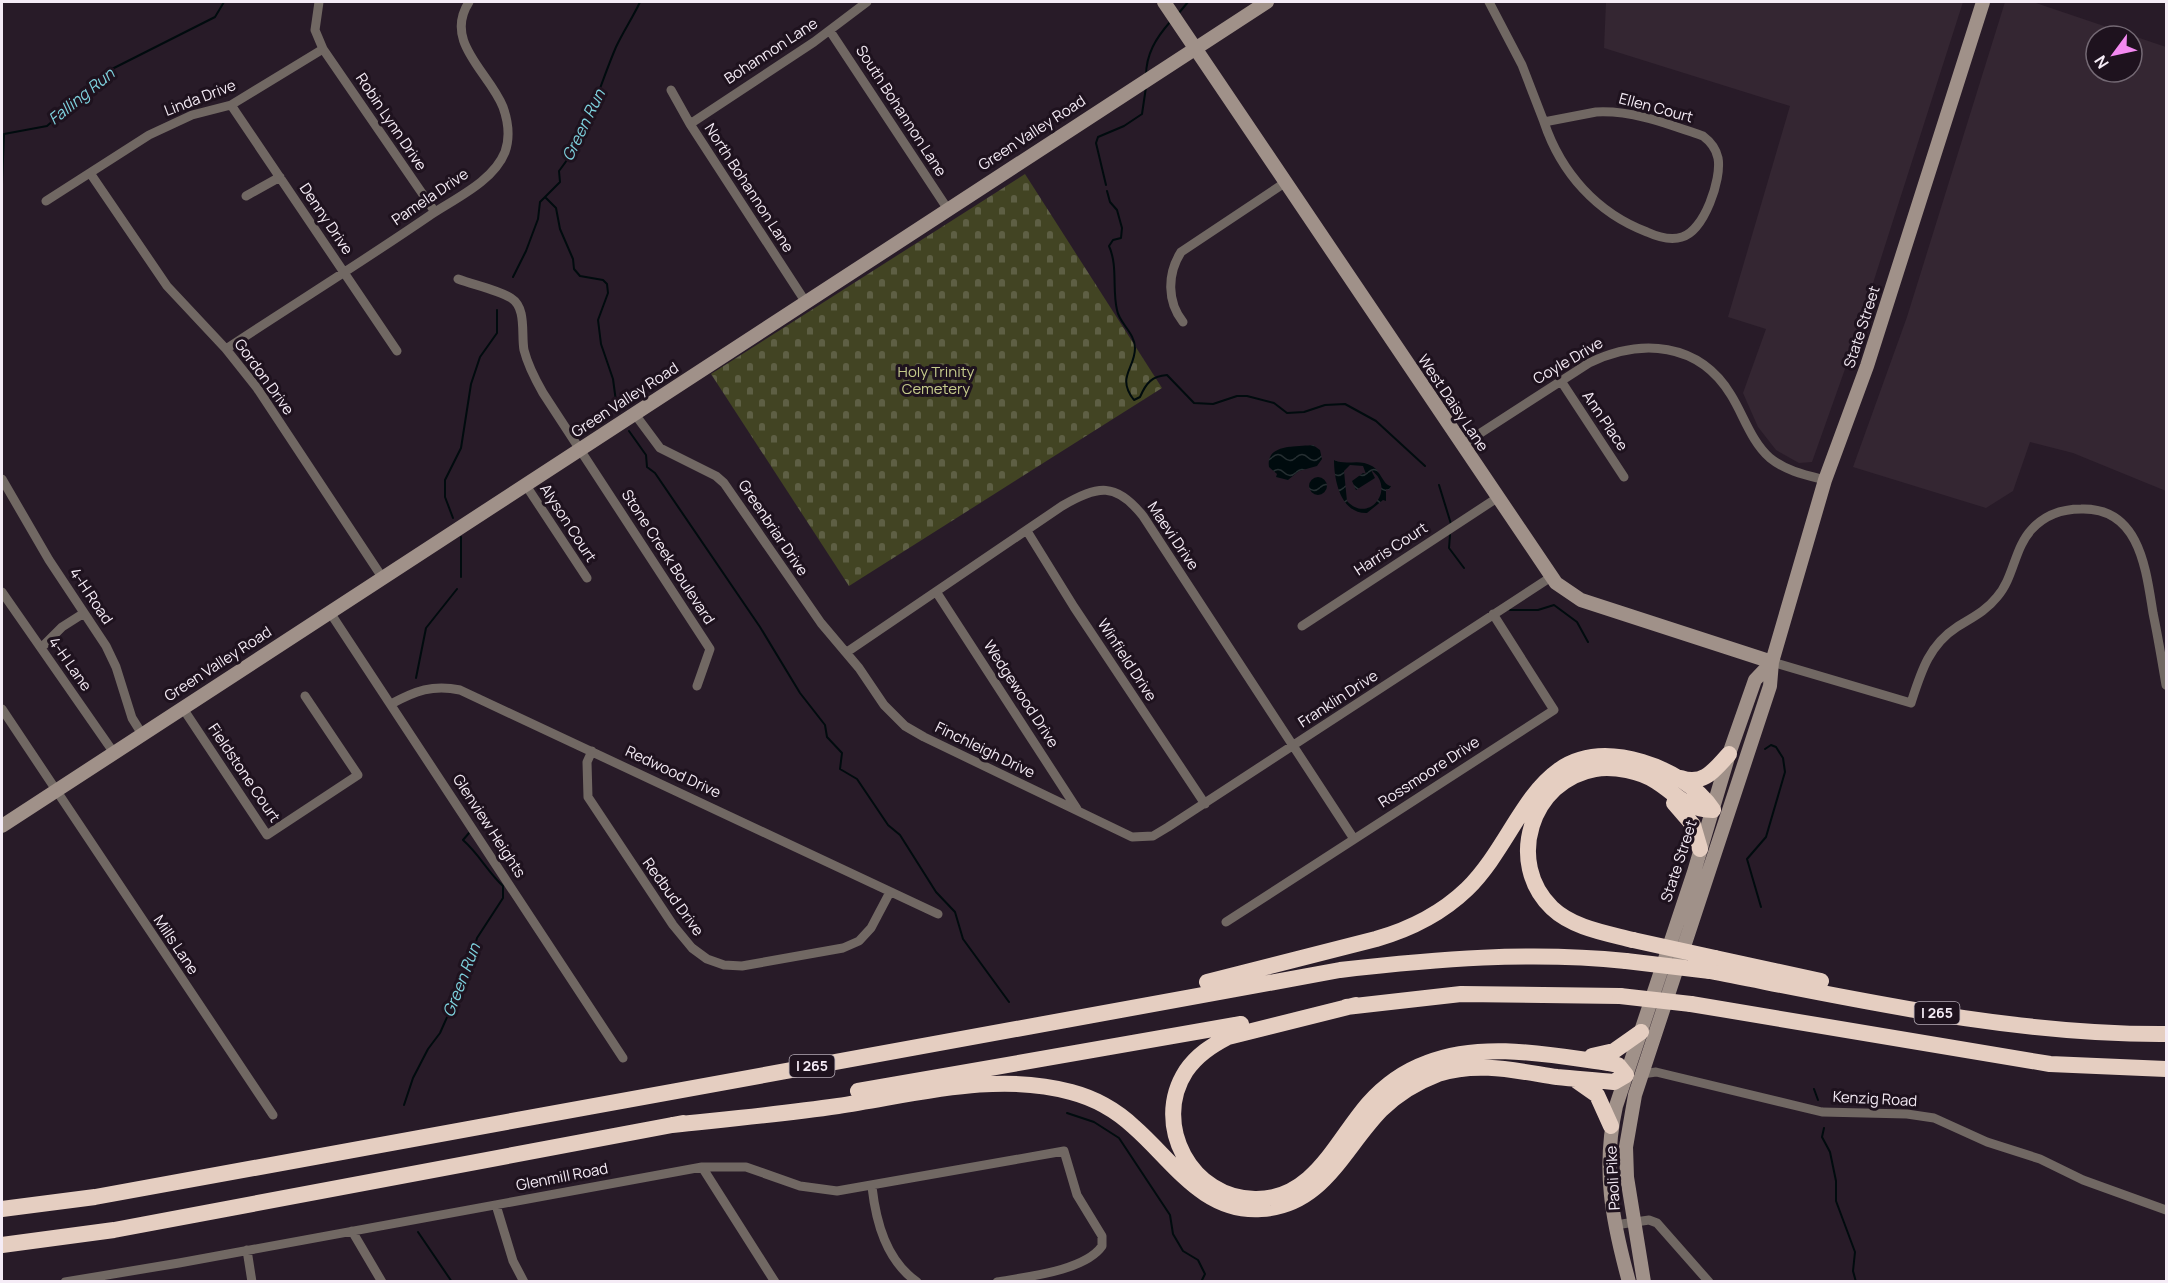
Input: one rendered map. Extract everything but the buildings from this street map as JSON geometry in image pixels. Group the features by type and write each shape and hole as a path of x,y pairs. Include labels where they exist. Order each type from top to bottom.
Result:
{"highway":[{"path":"1039,1024 1398,933 1437,913 1469,887 1493,857 1532,795 1556,771 1570,763 1601,756 1632,759 1685,780 1698,780 1711,774 1729,754"},
{"path":"1720,812 1693,808 1654,779 1611,768 1596,769 1565,781 1552,791 1538,810 1529,833 1527,849 1533,881 1552,908 1583,926 1712,965 1985,1020 2090,1032 2166,1034"},
{"path":"1662,770 1696,789 1720,812"},
{"path":"1641,775 1688,818 1696,833 1700,849"},
{"name":"I 265","path":"2,1209 95,1197 1278,980 1404,963 1505,957 1597,958 1712,965"},
{"name":"I 265","path":"2,1245 137,1226 672,1125 1300,1013 1461,994 1620,996 1691,1004 2050,1064 2166,1070"},
{"path":"1356,1005 1228,1037 1211,1046 1197,1058 1178,1089 1174,1106 1177,1142 1194,1173 1208,1184 1239,1198 1272,1197 1288,1192 1315,1174 1370,1102 1389,1084 1412,1069 1445,1057 1480,1052 1518,1053 1618,1065 1634,1075"},
{"path":"1576,1059 1614,1052 1641,1032"},
{"path":"672,1125 814,1109 978,1085 1028,1083 1074,1093 1096,1102 1134,1127 1180,1173 1209,1197 1241,1209 1259,1209 1293,1203 1309,1194 1335,1169 1381,1110 1396,1097 1424,1080 1440,1074 1472,1068 1504,1068 1573,1080 1591,1088 1602,1101 1611,1126"},
{"path":"1555,1077 1614,1082 1634,1075"}],"street":[{"path":"319,2 315,30 323,49"},
{"name":"Pamela Drive","path":"226,349 345,274 473,187 494,169 505,153 508,134 502,105 469,53 462,36 462,19 470,2"},
{"name":"Bohannon Lane","path":"690,124 830,31 867,2"},
{"name":"West Daisy Lane","path":"1164,2 1551,577 1565,592 1581,600 1772,662"},
{"name":"Green Valley Road","path":"2,826 1146,79 1190,43 1267,2"},
{"name":"Ellen Court","path":"1489,2 1522,65 1544,122 1568,171 1599,206 1617,219 1666,238 1684,237 1697,228 1709,202 1719,165 1715,148 1703,136 1652,119 1617,112 1577,114 1544,122"},
{"name":"State Street","path":"1634,1075 1720,812 1770,686 1772,662 1825,480 1867,366 1983,2"},
{"name":"South Bohannon Lane","path":"830,31 947,208"},
{"name":"Linda Drive","path":"46,201 170,124 192,115 231,105 323,49"},
{"name":"Robin Lynn Drive","path":"323,49 435,212"},
{"name":"North Bohannon Lane","path":"671,90 690,124 805,301"},
{"name":"Denny Drive","path":"231,105 396,351"},
{"name":"Gordon Drive","path":"90,173 167,286 226,349 257,388 382,577"},
{"path":"246,196 280,177"},
{"path":"1183,322 1175,311 1171,297 1173,269 1181,252 1286,182"},
{"path":"458,279 512,298 522,320 524,349 530,370 579,449"},
{"name":"Coyle Drive","path":"1462,445 1561,381 1610,353 1642,347 1672,350 1698,362 1718,378 1730,393 1751,434 1768,456 1787,469 1825,480"},
{"name":"Ann Place","path":"1561,381 1624,477"},
{"name":"Greenbriar Drive","path":"634,413 660,448 716,476 724,483 821,623 846,652"},
{"name":"Stone Creek Boulevard","path":"579,449 710,648 697,686"},
{"name":"4-H Road","path":"2,479 116,667 125,702 142,734"},
{"name":"Alyson Court","path":"525,484 587,578"},
{"name":"Maevi Drive","path":"846,652 937,594 1062,506 1086,493 1110,490 1125,497 1143,516 1354,839"},
{"name":"Harris Court","path":"1302,626 1497,498"},
{"path":"1772,662 1911,703 1933,648 1946,635 1977,615 1998,597 2024,538 2033,528 2056,513 2084,508 2098,511 2121,524 2132,534 2142,551 2166,685"},
{"name":"Winfield Drive","path":"1027,531 1074,607 1204,804"},
{"name":"Franklin Drive","path":"1139,838 1153,836 1204,804 1551,577"},
{"name":"4-H Lane","path":"2,592 114,753"},
{"name":"Wedgewood Drive","path":"937,594 1078,811"},
{"name":"Glenview Heights","path":"328,611 623,1058"},
{"path":"41,648 62,627 84,613"},
{"name":"Rossmoore Drive","path":"1226,922 1554,710 1493,615"},
{"name":"Finchleigh Drive","path":"846,652 884,705 905,726 1078,811 1139,838"},
{"name":"State Street","path":"1634,1075 1641,1032 1700,849 1720,812 1729,754 1755,680 1772,662"},
{"name":"Redwood Drive","path":"391,704 424,688 441,687 460,690 938,914"},
{"name":"Fieldstone Court","path":"182,707 267,835 358,775 305,696"},
{"name":"Mills Lane","path":"2,709 273,1115"},
{"name":"Redbud Drive","path":"592,751 587,762 588,797 673,925 692,948 707,959 733,966 751,965 852,945 871,928 890,892"},
{"name":"Kenzig Road","path":"1634,1075 1656,1072 1822,1112 1907,1114 1934,1118 1987,1142 2040,1159 2083,1180 2166,1210"},
{"name":"Paoli Pike","path":"1629,1281 1615,1225 1608,1180 1611,1126 1634,1075"},
{"name":"Paoli Pike","path":"1634,1075 1635,1095 1626,1148 1632,1222 1644,1281"},
{"name":"Glenmill Road","path":"65,1281 114,1278 247,1250 702,1167 746,1167 800,1186 824,1191 872,1187 1064,1151 1071,1180 1102,1236 1102,1246 1094,1255 1062,1268 997,1281"},
{"path":"702,1167 775,1281"},
{"path":"872,1187 880,1229 888,1247 900,1266 916,1281"},
{"path":"496,1205 513,1261 524,1281"},
{"path":"1615,1225 1649,1220 1657,1223 1709,1281"},
{"path":"352,1231 382,1281"},
{"path":"247,1250 252,1281"}],"shaded area":[{"path":"1606,2 1963,2 1850,355 1812,462 1799,463 1776,450 1758,427 1743,393 1766,329 1728,317 1790,106 1604,48"},
{"path":"2005,2 2033,2 2098,24 2084,24 2084,84 2144,84 2144,40 2166,47 2166,491 2073,453 2030,442 2013,491 1986,508 1853,467 1907,317"}],"green space":[{"name":"Holy Trinity Cemetery","path":"1025,174 1162,388 849,586 711,374"}],"water":[{"path":"1313,445 1320,450 1322,459 1317,466 1299,471 1288,480 1276,477 1277,474 1269,467 1269,459 1277,450"},
{"path":"1334,460 1372,466 1391,486 1389,490 1386,489 1386,501 1383,500 1367,513 1351,508 1341,495","holes":["1350,465 1363,466 1366,474 1363,473 1352,481 1356,490 1375,478 1371,470 1378,477 1381,486 1381,494 1377,501 1364,509 1355,507 1347,501 1344,471"]},
{"path":"1314,477 1322,477 1327,482 1325,493 1314,495 1309,490 1309,482"}],"waterway":[{"name":"Falling Run","path":"2,184 4,134 47,126 112,69 215,17 224,2"},
{"name":"Green Run","path":"513,277 538,219 540,202 560,182 559,171 585,127 616,47 640,2"},
{"path":"1178,14 1188,2"},
{"path":"1146,76 1146,68 1153,47 1170,22"},
{"path":"1106,185 1096,143 1098,137 1124,126 1142,114 1146,87"},
{"path":"1107,191 1110,202 1117,210 1122,228 1121,238 1113,240 1109,246 1113,261 1118,315 1130,333 1135,348 1126,379 1129,392 1134,400 1140,397 1150,381 1167,375 1194,403 1213,404 1237,396 1247,396 1274,403 1287,413 1304,412 1325,405 1345,404 1376,421 1425,466"},
{"path":"546,198 556,208 560,229 573,259 574,269 580,276 603,280 607,284 608,293 598,320 601,344 613,379 617,409"},
{"name":"Green Run","path":"453,518 445,497 445,480 461,448 471,384 480,357 497,333 497,310"},
{"path":"629,431 646,455 647,467 655,473 760,627 800,693 825,725 827,737 842,753 840,769 857,779 888,825 900,835 936,892 955,912 963,939 1009,1002"},
{"path":"1439,485 1451,524"},
{"path":"1450,535 1449,548 1464,568"},
{"name":"Green Run","path":"461,537 461,577"},
{"name":"Green Run","path":"416,678 426,628 457,589"},
{"path":"1510,610 1538,610 1554,605 1577,622 1588,642"},
{"path":"1761,907 1747,859 1766,837 1785,772 1783,758 1776,747 1771,745 1765,749"},
{"name":"Green Run","path":"404,1105 413,1078 428,1049 440,1033 468,970 477,938 503,898 503,886 463,840 469,833"},
{"path":"1814,1089 1818,1100"},
{"path":"1067,1113 1094,1122 1119,1138 1170,1215 1173,1234 1183,1251 1198,1260 1205,1274 1201,1282"},
{"path":"1824,1128 1822,1137 1830,1152 1836,1181 1836,1201 1855,1252 1853,1271 1856,1282"},
{"name":"Green Run","path":"418,1232 452,1282"}]}
